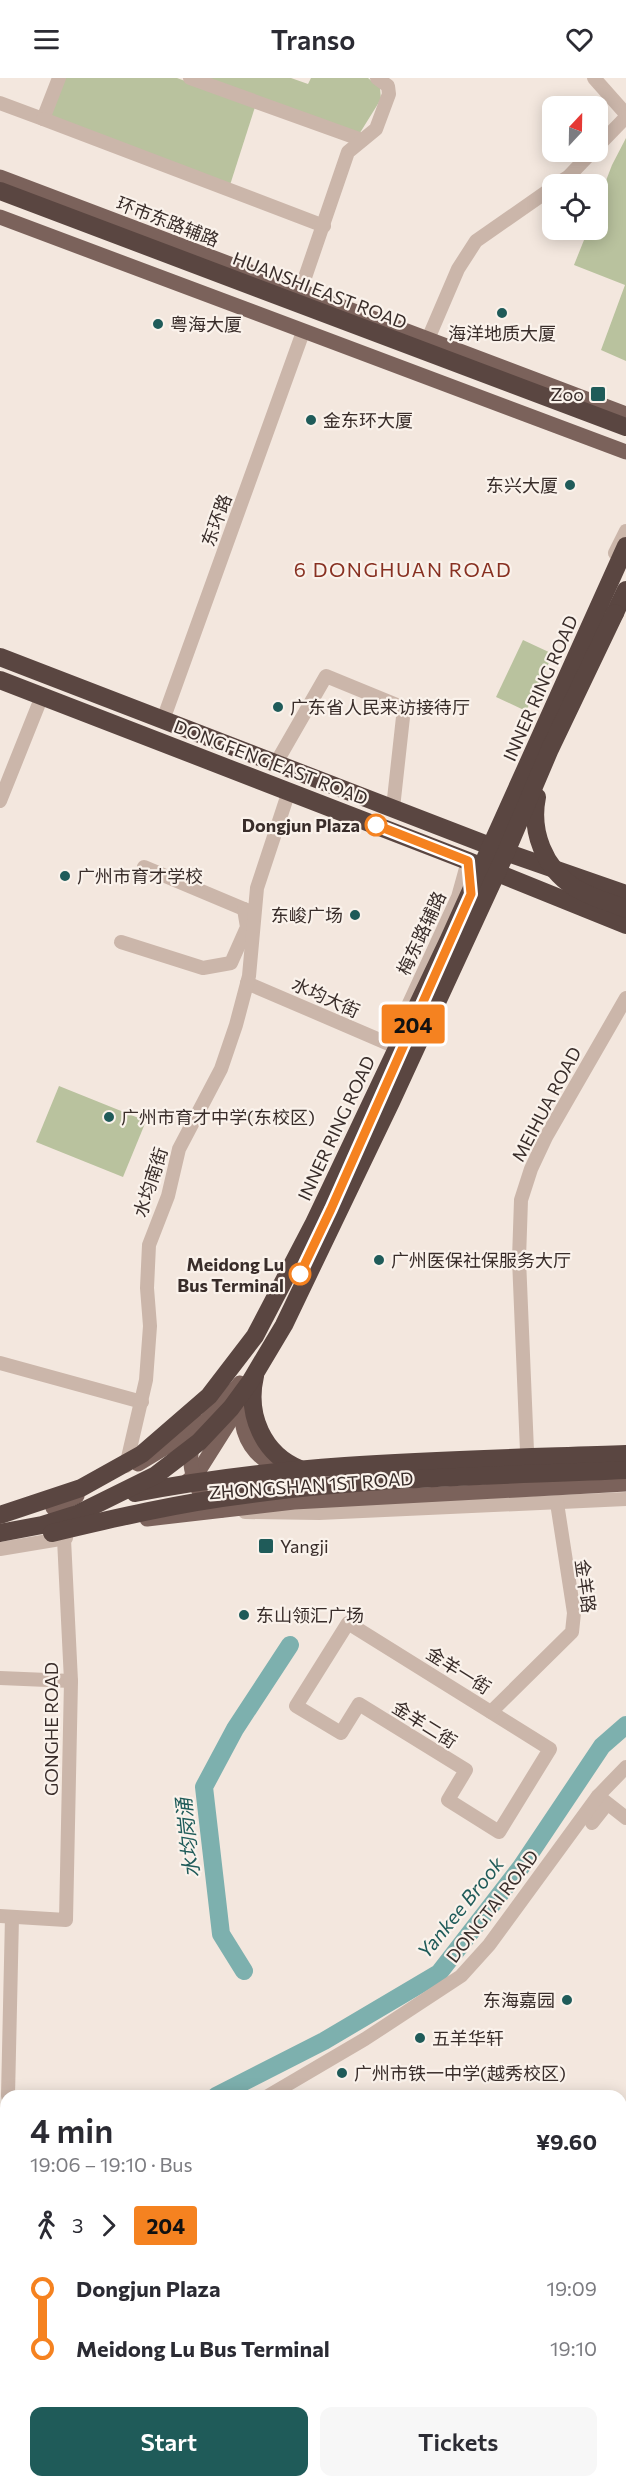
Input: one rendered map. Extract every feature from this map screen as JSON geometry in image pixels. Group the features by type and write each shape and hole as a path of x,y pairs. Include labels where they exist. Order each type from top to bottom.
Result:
{"highway":[{"name":"HUANSHI EAST ROAD","path":"0,191 298,297 626,427"},
{"name":"HUANSHI EAST ROAD","path":"0,204 626,439"},
{"name":"INNER RING ROAD","path":"0,1514 70,1493 142,1454 193,1411 224,1379 255,1336 313,1225 449,939 626,546"},
{"path":"449,939 501,801 550,694 618,565"},
{"name":"INNER RING ROAD","path":"0,1532 58,1520 140,1485 186,1454 216,1424 246,1388 284,1325 366,1154 500,867 555,739 621,611 626,591"},
{"path":"621,611 541,784 534,817 542,848 563,879 581,892 626,909"},
{"name":"DONGFENG EAST ROAD","path":"0,657 502,850 626,894"},
{"name":"DONGFENG EAST ROAD","path":"0,680 498,872 626,925"},
{"path":"313,1225 257,1368 253,1401 257,1426 276,1455 308,1472 336,1479 406,1479 626,1470"},
{"path":"0,1514 59,1508 201,1480 270,1472 349,1466 626,1454"},
{"path":"0,1543 246,1494 406,1479"}],"main road":[{"name":"环市东路辅路","path":"0,177 298,297 428,339 626,414"},
{"path":"0,217 626,453"},
{"path":"502,850 618,565"},
{"path":"502,850 626,580"},
{"path":"222,1510 202,1498 189,1458 192,1443 202,1426 239,1384 262,1350 348,1154 469,900 472,885 468,861"},
{"path":"196,1484 244,1400 332,1220 386,1098 498,872"},
{"path":"244,1400 245,1438 254,1451 273,1466 310,1479"},
{"path":"53,1508 124,1472 176,1441 217,1409"},
{"path":"527,1451 568,1466"},
{"name":"ZHONGSHAN 1ST ROAD","path":"143,1499 196,1484 626,1463"},
{"path":"29,1530 71,1514 196,1484"},
{"name":"ZHONGSHAN 1ST ROAD","path":"0,1532 294,1502 626,1484"},
{"path":"0,1514 111,1502"}],"street":[{"path":"43,119 59,78"},
{"path":"190,78 362,140"},
{"path":"298,297 348,152 376,129 389,94 388,86 377,78"},
{"path":"594,78 626,116 608,135"},
{"path":"0,103 324,226"},
{"path":"571,174 582,162"},
{"path":"428,339 458,269 476,241 542,195"},
{"name":"东环路","path":"163,720 303,332"},
{"path":"618,565 626,531"},
{"path":"502,850 621,611"},
{"path":"276,763 326,676 405,708 393,808"},
{"path":"0,801 42,696"},
{"path":"121,942 203,968 231,963 247,927 263,864 289,791"},
{"name":"梅东路辅路","path":"348,1154 390,1044 458,897 468,861"},
{"path":"144,867 250,911"},
{"name":"水均南街","path":"124,1472 146,1380 150,1326 147,1277 149,1245 168,1196 179,1149 221,1069 247,983 250,911"},
{"name":"水均大街","path":"247,983 390,1044"},
{"name":"MEIHUA ROAD","path":"527,1451 519,1259 521,1200 531,1169 546,1137 626,998"},
{"path":"0,1363 142,1402"},
{"path":"254,1451 276,1461 307,1462 626,1447"},
{"path":"527,1451 547,1467 580,1487"},
{"path":"473,1493 512,1469 527,1451"},
{"path":"222,1510 319,1513 626,1499"},
{"name":"金羊路","path":"491,1712 572,1632 574,1613 557,1503"},
{"path":"0,1549 64,1539 95,1524"},
{"name":"GONGHE ROAD","path":"6,1917 66,1920 71,1681 64,1539"},
{"name":"金羊一街","path":"296,1706 348,1623 550,1749 499,1832"},
{"path":"0,1678 71,1681"},
{"name":"金羊二街","path":"296,1706 341,1734 359,1704 466,1770 448,1800 499,1832"},
{"name":"DONGTAI ROAD","path":"278,2090 365,2040 461,1977 489,1945 603,1800 626,1767"},
{"path":"592,1823 603,1800 626,1818"},
{"path":"6,1917 8,2090"}],"green space":[{"path":"64,78 177,78 255,107 230,185 49,118"},
{"path":"199,78 291,78 308,84 311,78 368,78 380,88 381,99 358,136"},
{"path":"626,138 626,361 601,350 625,285 574,265 584,240 608,240 608,175"},
{"path":"523,640 553,654 526,711 496,697"},
{"path":"59,1086 146,1121 123,1177 36,1142"}],"waterway":[{"name":"水均岗涌","path":"244,1971 221,1934 204,1787 235,1729 290,1645"},
{"name":"Yankee Brook","path":"228,2090 324,2041 439,1973 521,1867 602,1746 626,1725"}],"bus line":[{"name":"204","path":"300,1274 471,894 472,885 468,861 376,825"}],"place":[{"name":"海洋地质大厦","path":"502,313"},
{"name":"粤海大厦","path":"158,324"},
{"name":"Zoo","path":"598,394"},
{"name":"金东环大厦","path":"311,420"},
{"name":"东兴大厦","path":"570,485"},
{"name":"广东省人民来访接待厅","path":"278,707"},
{"name":"Dongjun Plaza","path":"376,825"},
{"name":"广州市育才学校","path":"65,876"},
{"name":"东峻广场","path":"355,915"},
{"name":"广州市育才中学(东校区)","path":"109,1117"},
{"name":"广州医保社保服务大厅","path":"379,1260"},
{"name":"Meidong Lu Bus Terminal","path":"300,1274"},
{"name":"Yangji","path":"266,1546"},
{"name":"东山领汇广场","path":"244,1615"},
{"name":"东海嘉园","path":"567,2000"},
{"name":"五羊华轩","path":"420,2038"},
{"name":"广州市铁一中学(越秀校区)","path":"342,2073"}],"district":[{"name":"6 DONGHUAN ROAD","path":"403,569"}]}
